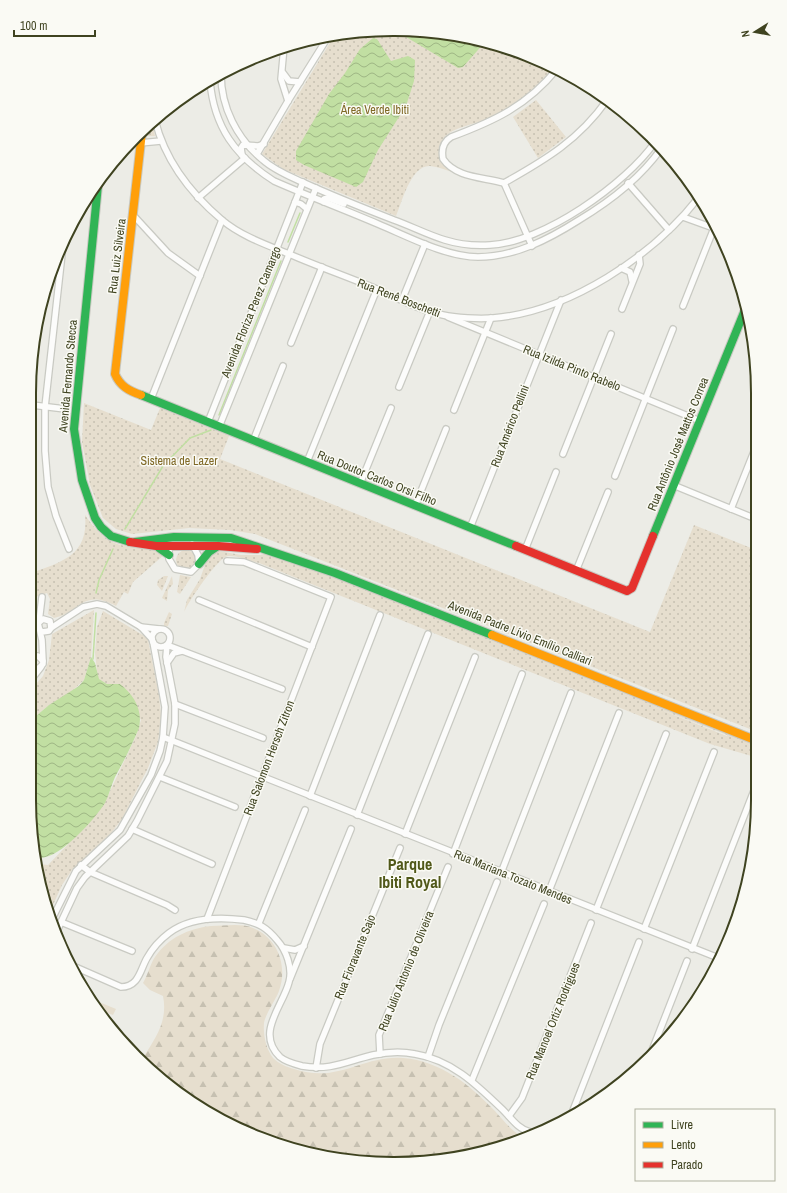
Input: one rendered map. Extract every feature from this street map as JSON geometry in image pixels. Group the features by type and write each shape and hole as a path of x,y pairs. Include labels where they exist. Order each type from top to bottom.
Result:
{"street":[{"path":"257,154 324,43"},
{"path":"283,54 282,79 288,101"},
{"path":"282,69 284,76 289,81 300,82"},
{"path":"553,73 536,92 505,115 447,140 442,147 443,159 453,170 463,174 504,183 540,163 568,142 604,105"},
{"path":"221,81 221,90 225,109 233,125 262,160 278,171 291,177 445,241 491,245 540,231 579,210 613,185 651,147"},
{"path":"210,87 211,97 218,122 243,157 257,171 287,187 439,250 477,257 500,255 532,246 554,236 609,200 653,160 658,153"},
{"name":"Rua Renê Boschetti","path":"157,126 161,141 174,166 198,198 232,227 276,249 444,316 491,318 514,315 543,307 573,296 622,268 639,255 683,217 695,202"},
{"path":"140,143 161,141"},
{"name":"Rua Luiz Silveira","path":"117,382 115,374 134,216 140,143"},
{"path":"243,157 241,148 243,145 250,146 264,144"},
{"path":"198,198 243,157"},
{"path":"287,187 291,182 291,177"},
{"name":"Avenida Floriza Perez Camargo","path":"208,422 303,182"},
{"path":"504,183 526,236 532,246"},
{"path":"628,183 669,230"},
{"name":"Avenida Floriza Perez Camargo","path":"220,427 316,188"},
{"name":"Avenida Fernando Stecca","path":"97,193 74,429 77,465 88,503 101,527 117,538 168,551"},
{"path":"324,202 324,199 328,198 360,209 363,208"},
{"path":"295,202 307,209"},
{"path":"134,216 168,253 200,276"},
{"path":"683,217 709,226"},
{"path":"151,400 222,220"},
{"path":"549,226 554,236"},
{"path":"540,231 544,240"},
{"path":"683,306 714,235"},
{"path":"402,300 425,244"},
{"path":"622,309 640,264 639,255"},
{"path":"61,262 45,407 45,451 48,488 68,549"},
{"path":"291,343 322,267"},
{"path":"622,268 630,272 633,277 632,283"},
{"path":"306,462 377,290"},
{"name":"Rua Américo Pellini","path":"470,528 550,323 561,300"},
{"path":"543,307 547,308 550,312 550,323"},
{"path":"399,387 430,311"},
{"name":"Rua Izilda Pinto Rabelo","path":"444,316 700,421"},
{"path":"454,410 491,318"},
{"name":"Rua Antônio José Mattos Correa","path":"630,591 673,485 743,320"},
{"path":"615,476 673,330"},
{"path":"563,454 612,334"},
{"path":"253,440 283,366"},
{"name":"Rua Doutor Carlos Orsi Filho","path":"117,382 123,387 151,400 576,571 630,591"},
{"path":"36,406 65,409"},
{"path":"360,484 391,408"},
{"path":"415,506 446,429"},
{"path":"731,509 751,459"},
{"path":"524,550 556,472"},
{"path":"673,485 751,517"},
{"path":"576,571 608,492"},
{"path":"174,536 168,551 175,569 180,571 191,572 209,552 218,546"},
{"name":"Avenida Padre Lívio Emílio Calliari","path":"134,542 174,536 231,538 276,551 751,738"},
{"path":"185,536 194,546 198,555 199,564"},
{"name":"Avenida Padre Lívio Emílio Calliari","path":"168,551 194,546 218,546 276,551"},
{"name":"Rua Salomon Hersch Zitron","path":"207,918 331,597 244,562 227,561"},
{"path":"36,673 41,667 43,661 39,622 42,609 42,597"},
{"path":"199,600 312,646"},
{"path":"36,652 42,643 46,632 58,622 84,607 97,604 106,606 141,627 161,647 168,643"},
{"path":"42,609 51,628"},
{"path":"310,796 380,615"},
{"path":"39,622 48,620 58,622"},
{"path":"59,926 77,888 90,872 128,836 167,762 175,724 175,704 167,663 168,632 159,629 141,627"},
{"path":"55,913 68,884 82,865 120,830 151,774 164,737 165,707 153,640 154,633 159,629"},
{"path":"40,630 46,632"},
{"path":"357,815 428,634"},
{"path":"168,643 184,651 282,689"},
{"path":"167,663 168,659 174,653 184,651"},
{"path":"36,657 38,656 43,661"},
{"path":"405,834 475,657"},
{"path":"36,666 38,669 41,667"},
{"path":"453,854 522,674"},
{"path":"501,873 571,693"},
{"path":"175,704 263,738"},
{"path":"549,891 619,713"},
{"path":"596,910 666,734"},
{"name":"Rua Mariana Tozato Mendes","path":"164,737 714,957"},
{"path":"644,929 714,752"},
{"path":"160,777 235,807"},
{"path":"692,949 751,798"},
{"path":"259,923 305,810"},
{"path":"352,828 304,946 270,1024 272,1043 275,1051 287,1061 294,1064 316,1068 330,1068 380,1054 406,1052 428,1057 449,1065 472,1080 518,1126 528,1131"},
{"path":"132,829 212,864"},
{"name":"Rua Fioravante Sajo","path":"316,1068 320,1044 400,848"},
{"path":"82,865 90,872 167,905 175,910"},
{"name":"Rua Julio Antonio de Oliveira","path":"380,1054 379,1035 448,867"},
{"path":"428,1057 439,1024 497,882"},
{"path":"472,1080 544,904"},
{"path":"79,969 121,987 130,986 139,976 147,957 159,942 170,932 185,924 207,918 233,919 259,923 269,930 284,948 289,964 289,981"},
{"path":"61,922 132,951"},
{"name":"Rua Manoel Ortiz Rodrigues","path":"509,1116 522,1098 591,923"},
{"path":"574,1108 639,942"},
{"path":"284,948 296,950 304,946"},
{"path":"655,1042 687,961"}],"green space":[{"name":"Área Verde Ibiti","path":"394,36 440,39 486,48 530,63 549,72 532,90 516,103 498,114 459,128 448,134 441,143 439,153 440,158 446,167 454,173 430,166 423,167 412,178 408,185 396,216 283,169 262,154 330,42 347,39"},
{"path":"536,100 566,137 538,158 513,117"},
{"path":"153,129 155,136 146,136"},
{"name":"Sistema de Lazer","path":"84,403 151,430 160,408 229,436 220,459 650,632 694,525 751,548 751,729 255,534 230,530 189,528 132,534 116,529 103,518 90,485 82,442"},
{"path":"85,515 104,537 113,542 165,554 133,582 128,594 124,592 116,606 104,601 88,601 63,615 54,618 48,614 50,599 47,593 36,597 36,571 53,565 71,555 78,548 83,539"},
{"path":"186,550 193,553 196,560 193,567 186,570 179,567 176,560 179,553"},
{"path":"219,551 241,555 260,555 267,553 306,566 751,741 751,756 710,744 259,563 240,557 228,556 223,558 197,590 184,612 187,600 200,579 207,559 215,552","holes":["646,704 727,735 727,736"]},
{"path":"180,575 191,577 180,594 177,592"},
{"path":"164,576 168,576 162,591 157,585 158,580"},
{"path":"172,576 173,584 168,590 167,601 162,598"},
{"path":"94,610 91,657 84,680 71,692 49,705 36,716 36,684 43,676 49,660 52,634"},
{"path":"103,611 146,637 148,640 159,695 161,716 158,742 148,768 122,819 112,832 72,870 62,885 52,906 42,864 48,865 104,804 136,736 141,720 120,684 107,684 98,679 95,653 97,627"},
{"path":"169,612 172,614 168,626 164,627 164,623"},
{"path":"238,925 249,926 262,933 275,946 281,963 281,982 279,991 268,1011 264,1028 268,1050 273,1058 278,1062 294,1069 310,1073 324,1073 388,1058 417,1060 442,1069 465,1084 485,1101 518,1134 486,1145 440,1154 394,1157 347,1154 301,1145 257,1130 235,1120 195,1097 176,1083 145,1055 160,1028 164,1013 164,1005 163,996 150,990 143,983 153,960 166,944 180,935 203,927"},
{"path":"99,1002 116,1009 113,1015 107,1013"}],"water":[{"path":"405,36 440,39 481,47 463,67 458,68"},
{"path":"373,38 377,39 391,61 408,56 415,60 414,81 406,106 378,150 363,182 356,187 304,165 296,160 296,151 329,94 345,73 360,49"},
{"path":"91,657 95,663 99,679 107,684 120,684 133,698 140,715 139,728 115,777 105,803 100,810 85,828 66,846 47,857 41,858 36,800 36,716 49,705 79,686 84,680"}],"waterway":[{"path":"288,242 300,213"},
{"path":"219,415 281,261"},
{"path":"125,529 163,466 190,438 211,430"},
{"path":"96,593 99,580 113,549"},
{"path":"93,659 96,613"}],"traffic: fast":[{"path":"97,193 74,429 82,480 95,518 101,527 111,536 130,542"},
{"path":"653,536 742,316"},
{"path":"141,395 516,546"},
{"path":"135,542 174,537 231,538 335,573 492,635"},
{"path":"199,564 209,552 218,546"},
{"path":"159,548 169,555"}],"traffic: slow":[{"path":"141,141 115,374 119,382 125,388 141,395"},
{"path":"492,635 751,738"}],"traffic: jam":[{"path":"516,546 627,591 632,588 653,536"},
{"path":"130,542 156,546 218,546 257,549"}],"district":[{"name":"Parque Ibiti Royal","path":"410,873"}]}
